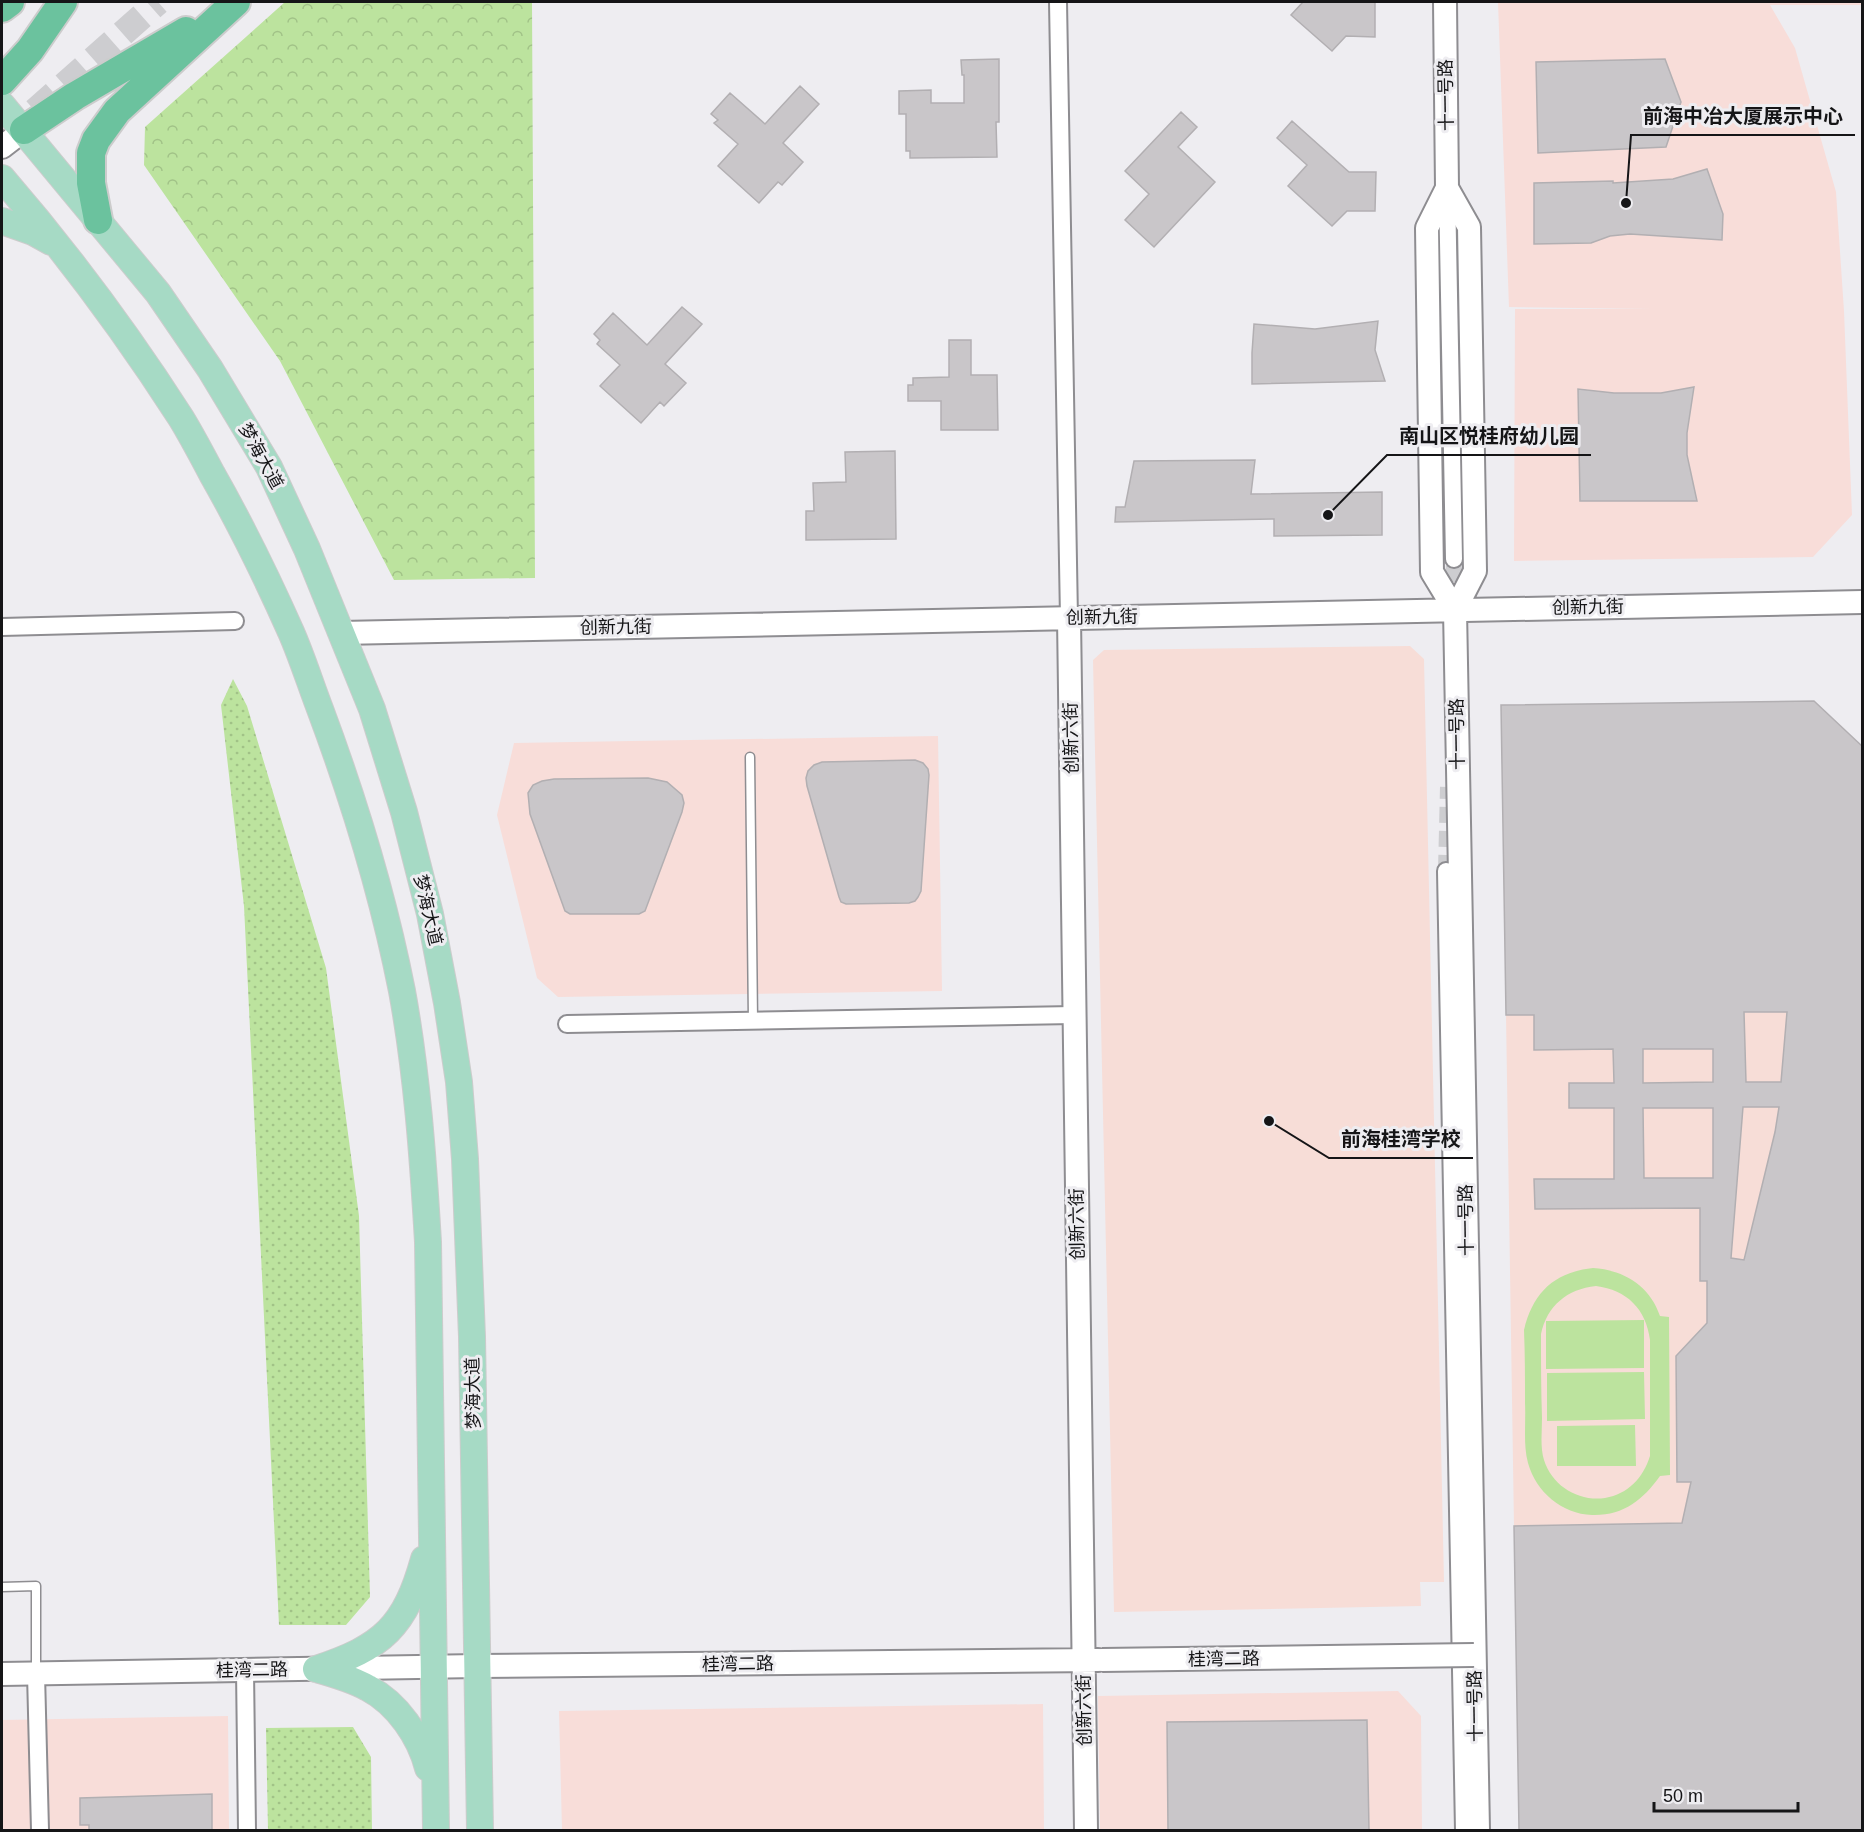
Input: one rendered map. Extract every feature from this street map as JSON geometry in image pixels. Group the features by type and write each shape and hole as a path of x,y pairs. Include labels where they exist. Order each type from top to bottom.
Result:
{"highway":[{"path":"2,8 10,2"},
{"path":"2,81 30,50 63,2"},
{"path":"13,139 75,96 180,35 230,2"},
{"path":"98,220 90,183 91,153 96,140 117,111 236,2"}],"main road":[{"name":"梦海大道","path":"2,105 13,139 98,220 158,293 210,369 269,467 307,549 372,709 404,812 430,914 447,1003 459,1082 465,1159 472,1325 480,1830"},
{"path":"2,178 58,246 117,324 182,420 242,528 292,634 335,749 364,839 387,926 402,992 422,1152 428,1242 436,1830"},
{"path":"2,221 33,232 58,246"},
{"path":"316,1669 346,1659 367,1648 393,1627 404,1612 418,1582 431,1532"},
{"path":"316,1669 348,1679 370,1689 387,1701 417,1739 435,1794"}],"street":[{"path":"1058,2 1069,618"},
{"name":"十一号路","path":"1445,2 1448,188 1469,227 1475,571 1455,610 1478,1830"},
{"path":"1448,188 1454,558"},
{"name":"十一号路","path":"1448,188 1427,228 1432,572 1455,610"},
{"name":"创新九街","path":"341,633 1863,602"},
{"name":"创新六街","path":"1069,618 1074,1015 1093,1660 1086,1830"},
{"path":"2,627 235,621"},
{"path":"1446,871 1464,1830"},
{"path":"567,1024 1074,1015"},
{"name":"桂湾二路","path":"2,1674 477,1666 1474,1655"},
{"path":"245,1670 247,1830"},
{"path":"36,1674 40,1830"}],"lane":[{"path":"750,757 753,1021"},
{"path":"2,1587 36,1586 36,1674"}],"shaded area":[{"path":"1498,2 1862,2 1862,5 1770,5 1795,48 1836,192 1844,311 1852,515 1813,557 1514,561 1515,309 1651,309 1509,307"},
{"path":"1410,646 1424,659 1444,1582 1420,1582 1421,1606 1114,1612 1093,660 1104,650"},
{"path":"938,736 942,991 558,997 537,978 497,815 514,743"},
{"path":"1787,1012 1775,1132 1682,1523 1514,1526 1506,1015"},
{"path":"1398,1691 1421,1716 1422,1830 1100,1830 1098,1696"},
{"path":"1043,1704 1044,1830 562,1830 559,1711"},
{"path":"228,1716 229,1830 2,1830 2,1720"}],"green space":[{"path":"285,2 532,2 535,578 394,580 280,361 144,165 145,127"},
{"path":"233,679 247,706 326,968 359,1216 370,1597 346,1625 279,1625 244,906 221,705"},
{"path":"1604,1269 1625,1276 1643,1288 1650,1296 1660,1316 1669,1317 1670,1475 1660,1476 1647,1492 1631,1505 1603,1515 1570,1511 1552,1500 1532,1474 1526,1449 1524,1330 1533,1305 1548,1286 1557,1279 1579,1270","holes":["1596,1286 1607,1288 1633,1303 1648,1329 1650,1340 1650,1456 1639,1478 1628,1489 1613,1496 1595,1499 1576,1495 1560,1485 1544,1460 1541,1334 1553,1307 1567,1295"]},
{"path":"1644,1320 1644,1368 1546,1369 1546,1321"},
{"path":"1644,1372 1645,1419 1547,1421 1547,1373"},
{"path":"1635,1425 1636,1466 1557,1466 1557,1426"},
{"path":"353,1727 371,1757 372,1830 268,1830 266,1728"}],"building":[{"path":"1303,2 1375,2 1375,37 1346,36 1332,51 1291,15"},
{"path":"999,59 997,157 910,158 910,151 906,151 906,114 899,114 899,91 931,90 931,103 964,103 964,75 962,75 961,60"},
{"path":"1665,59 1681,102 1666,147 1538,153 1536,62"},
{"path":"800,86 819,104 783,143 803,162 782,185 778,182 759,203 718,166 738,144 714,123 718,120 711,114 730,93 765,124"},
{"path":"1181,112 1197,127 1178,147 1215,182 1154,247 1125,220 1149,194 1125,171"},
{"path":"1292,121 1349,172 1376,172 1375,211 1347,211 1332,226 1288,186 1307,165 1277,138"},
{"path":"1707,169 1723,214 1722,240 1630,234 1610,236 1591,243 1534,244 1534,183 1613,181 1613,183 1673,179"},
{"path":"682,307 702,324 665,364 686,383 664,406 660,402 641,423 600,386 620,365 597,344 600,340 594,334 613,313 647,345"},
{"path":"1378,321 1375,350 1385,381 1252,384 1254,324 1315,329"},
{"path":"949,340 971,340 971,375 997,375 998,430 941,430 941,401 908,401 908,385 913,385 913,378 949,377"},
{"path":"1694,387 1687,433 1687,455 1697,501 1580,501 1578,389 1614,393 1661,393"},
{"path":"895,451 896,539 806,540 806,511 814,511 813,483 846,482 845,452"},
{"path":"1255,460 1251,494 1382,492 1382,535 1274,536 1274,519 1115,522 1116,507 1125,507 1134,461"},
{"path":"1814,701 1863,747 1863,1830 1519,1830 1514,1526 1682,1523 1691,1482 1677,1482 1676,1356 1707,1323 1707,1281 1700,1281 1700,1208 1535,1209 1534,1179 1614,1179 1614,1108 1569,1108 1569,1083 1614,1083 1613,1049 1534,1050 1534,1015 1506,1015 1501,705","holes":["1744,1012 1787,1012 1781,1082 1746,1082","1643,1049 1713,1049 1713,1082 1643,1083","1743,1107 1779,1107 1744,1260 1731,1258","1643,1108 1713,1108 1713,1178 1644,1178"]},
{"path":"915,760 923,763 929,775 921,891 918,897 909,903 846,904 841,902 807,786 808,771 814,765 822,762"},
{"path":"648,778 667,782 682,795 684,803 645,911 639,914 570,914 565,911 530,814 528,793 533,785 554,779"},
{"path":"1367,1720 1369,1830 1168,1830 1167,1722"},
{"path":"212,1794 212,1830 89,1830 89,1825 80,1825 80,1798"}],"tunnel":[{"path":"35,111 158,2"},
{"path":"1453,606 1454,559"},
{"path":"1446,871 1448,787"}],"place":[{"name":"前海中冶大厦展示中心","path":"1626,203"},
{"name":"南山区悦桂府幼儿园","path":"1328,515"},
{"name":"前海桂湾学校","path":"1269,1121"}]}
